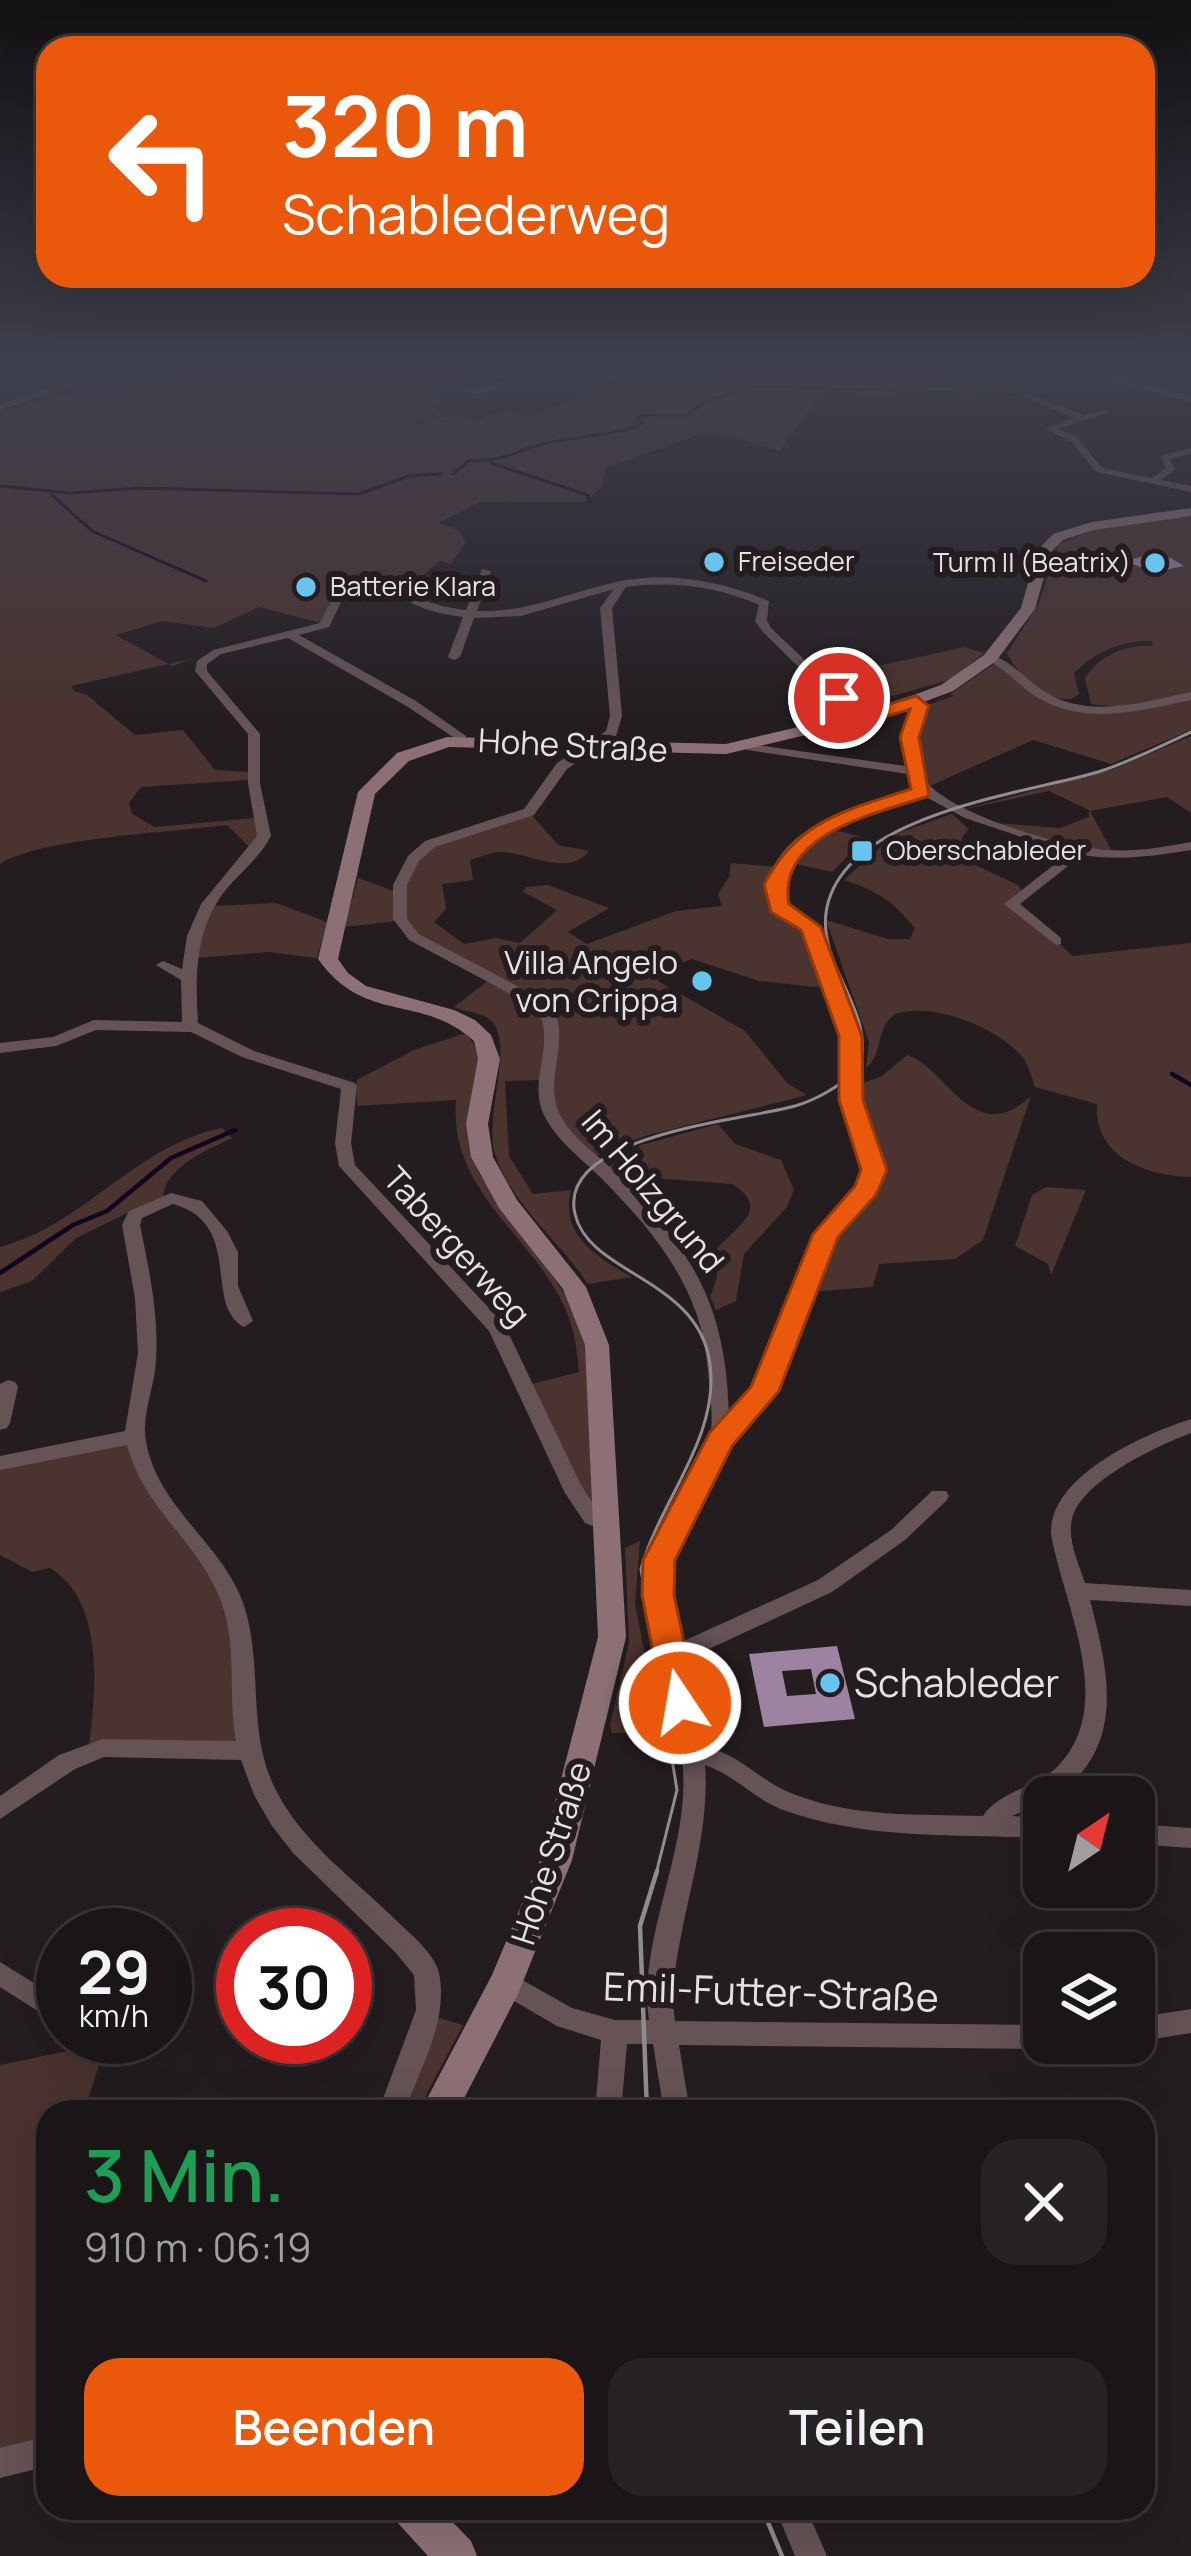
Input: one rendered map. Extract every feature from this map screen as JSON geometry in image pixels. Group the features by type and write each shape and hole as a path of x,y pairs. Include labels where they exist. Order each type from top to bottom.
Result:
{"main road":[{"name":"Hohe Straße","path":"444,2100 506,1983 556,1860 608,1667 611,1612 595,1337 574,1287 507,1203 482,1156 477,1124 489,1059 477,1030 454,1016 356,988 336,974 326,951 367,792 404,757 462,739 594,748 747,746 872,716 956,684 990,658 1028,609 1044,550 1053,541 1092,526 1191,512"},
{"path":"422,2520 456,2556"}],"street":[{"path":"454,657 486,571"},
{"path":"0,1045 56,1041 94,1024 191,1028 186,977 203,913 264,836 254,784 254,734 201,671 208,655 325,625 338,605 338,593 358,581 389,582 426,605 470,614 532,613 654,579 700,584 765,602 761,621 767,630 827,688 872,716"},
{"path":"594,748 607,740 616,722 606,592"},
{"path":"291,635 412,704 462,739"},
{"path":"990,658 1007,665 1042,695 1076,707 1120,711 1191,696"},
{"path":"916,701 920,706 910,737 913,771 922,792 948,810 1077,854 1130,855 1191,846"},
{"path":"747,746 913,771"},
{"name":"Im Holzgrund","path":"594,748 563,765 529,812 422,849 406,870 398,911 406,928 424,945 512,989 548,1018 553,1042 542,1088 550,1114 647,1220 706,1300 720,1369 720,1440"},
{"path":"675,2100 662,2032 663,1971 690,1837 694,1755 658,1595 659,1560 720,1440 764,1391 826,1234 867,1189 874,1170 851,1100 850,1036 810,927 775,903 776,878 790,855 840,817 922,792"},
{"path":"1056,940 1011,904 1077,854"},
{"path":"163,965 186,977"},
{"name":"Tabergerweg","path":"191,1028 248,1054 347,1084 347,1166 497,1328 572,1488 592,1518 605,1522"},
{"path":"244,1321 229,1286 229,1252 202,1209 167,1199 135,1215 130,1226 147,1341 134,1436 152,1485 212,1566 236,1609 249,1751 295,1841 426,1971 429,2010 395,2100"},
{"path":"0,1423 8,1388"},
{"path":"991,1824 997,1813 1059,1781 1094,1731 1100,1688 1061,1527 1066,1508 1144,1443 1191,1426"},
{"path":"0,1463 134,1436"},
{"path":"670,1658 825,1586 898,1535 939,1496"},
{"path":"1077,1591 1191,1598"},
{"path":"0,1810 67,1762 103,1748 249,1751"},
{"path":"694,1755 717,1759 779,1799 830,1814 1023,1826"},
{"path":"1155,1835 1191,1838"},
{"path":"0,1972 36,1997"},
{"name":"Emil-Futter-Straße","path":"506,1983 566,2018 615,2032 850,2039 1023,2037"},
{"path":"1155,2027 1191,2021"},
{"path":"609,2100 615,2032"},
{"path":"0,2463 36,2454"},
{"path":"795,2520 811,2556"}],"shaded area":[{"path":"0,485 602,485 585,502 480,502 438,523 458,530 466,542 451,564 439,561 406,591 370,579 344,586 334,591 334,609 322,623 259,607 214,628 162,621 116,635 168,664 71,686 74,691 87,695 135,735 183,730 215,770 249,772 248,780 141,787 129,803 132,814 155,827 254,818 260,840 252,850 227,825 75,842 0,864"},
{"path":"1191,515 1191,694 1129,708 1091,704 1085,678 1097,663 1133,647 1152,646 1153,641 1120,645 1091,659 1074,673 1079,694 1072,699 1052,696 1025,678 1007,653 1039,603 1059,544 1096,529"},
{"path":"964,647 984,653 952,679 861,705 823,678"},
{"path":"994,664 1049,703 1073,711 1124,712 1191,699 1191,730 1111,764 1033,740 923,789 912,743 925,706 954,696 950,694"},
{"path":"1191,736 1191,813 1167,797 1090,811 1113,853 1071,850 995,823 1060,828 1089,817 1089,810 1049,791 957,811 1114,769"},
{"path":"530,813 558,845 589,851 570,863 501,852 470,860 473,880 442,884 446,909 434,922 464,944 496,938 520,943 557,910 523,892 526,887 548,885 609,908 568,932 587,944 676,911 722,906 718,894 731,863 776,867 769,896 802,924 825,988 759,981 692,959 665,969 658,981 745,1031 787,1083 807,1095 645,1136 593,1157 576,1141 552,1095 553,1020 408,927 402,891 425,850"},
{"path":"952,814 969,829 962,837 962,859 1018,885 1023,892 1005,906 1016,905 1073,956 1191,943 1191,1177 1157,1172 1126,1160 1104,1138 1097,1104 1035,1087 1019,1053 993,1033 960,1018 926,1011 895,1014 866,1068 869,1042 826,920 888,939 910,939 915,928 891,904 844,880 895,834"},
{"path":"826,828 866,838 832,872 787,862"},
{"path":"358,878 394,891 397,921 344,927"},
{"path":"276,903 327,922 317,958 268,952 196,958 199,934 214,906"},
{"path":"489,980 541,1013 548,1044 539,1080 505,1081 509,1156 533,1194 571,1190 569,1206 576,1232 606,1262 632,1277 588,1284 503,1173 492,1138 500,1061 497,1029 489,1019 454,1007"},
{"path":"466,1033 479,1063 474,1137 478,1172 575,1308 588,1356 596,1501 590,1504 528,1385 579,1372 569,1317 546,1275 477,1184 457,1131 456,1100 357,1106 357,1080 414,1050"},
{"path":"907,1055 977,1110 993,1114 1011,1110 1031,1096 983,1240 955,1259 879,1264 873,1287 808,1292 829,1236 872,1189 856,1086 882,1076"},
{"path":"718,1124 735,1144 781,1160 794,1190 787,1207 744,1254 736,1301 716,1310 710,1297 717,1277 715,1251 750,1210 744,1193 732,1184 614,1175 607,1168 641,1145"},
{"path":"222,1128 232,1138 180,1167 163,1196 76,1238 32,1281 0,1292 0,1247 59,1221 162,1151"},
{"path":"1046,1187 1086,1190 1051,1275 1048,1264 1015,1246 1032,1195"},
{"path":"127,1444 152,1496 211,1572 239,1651 236,1744 89,1745 93,1649 80,1602 50,1568 32,1572 0,1555 0,1469"},
{"path":"640,1541 635,1604 660,1732 612,1733 629,1643 625,1548"},
{"path":"436,2017 463,2025 423,2100 405,2100"},
{"path":"36,2058 36,2064 99,2064 88,2100 36,2100 36,2439 0,2449 0,2065"}],"building":[{"name":"Turm II (Beatrix)","path":"1153,554 1184,566 1155,572 1124,561"},
{"name":"Schableder","path":"837,1646 855,1719 764,1727 749,1654","holes":["811,1669 816,1694 787,1696 782,1671"]}],"waterway":[{"path":"0,486 70,493 139,488 359,494 383,485"},
{"path":"559,485 588,495 589,502"},
{"path":"52,495 92,531 206,581"},
{"path":"1172,1074 1191,1085"},
{"path":"0,1273 73,1225 107,1211 171,1158 235,1130"}],"tram line":[{"path":"656,1874 677,1790 641,1569 706,1417 710,1364 702,1335 686,1313 600,1251 584,1234 575,1214 577,1187 595,1165 624,1148 699,1125 795,1106 828,1092 858,1071 861,1030 831,954 826,913 838,879 864,852 939,814 1098,772 1191,732"},
{"path":"647,2100 640,1926 657,1871"},
{"path":"767,2520 782,2556"}],"place":[{"name":"Freiseder","path":"714,562"},
{"name":"Turm II (Beatrix)","path":"1155,563"},
{"name":"Batterie Klara","path":"306,587"},
{"name":"Oberschableder","path":"862,851"},
{"name":"Villa Angelo von Crippa","path":"702,981"},
{"name":"Schableder","path":"830,1683"}],"route":[{"path":"680,1703 658,1595 659,1560 720,1440 764,1391 832,1223 867,1189 874,1170 851,1100 850,1036 810,927 778,907 775,884 778,870 790,855 832,821 922,792 913,771 910,737 920,706 916,701 872,716 839,698"}]}
